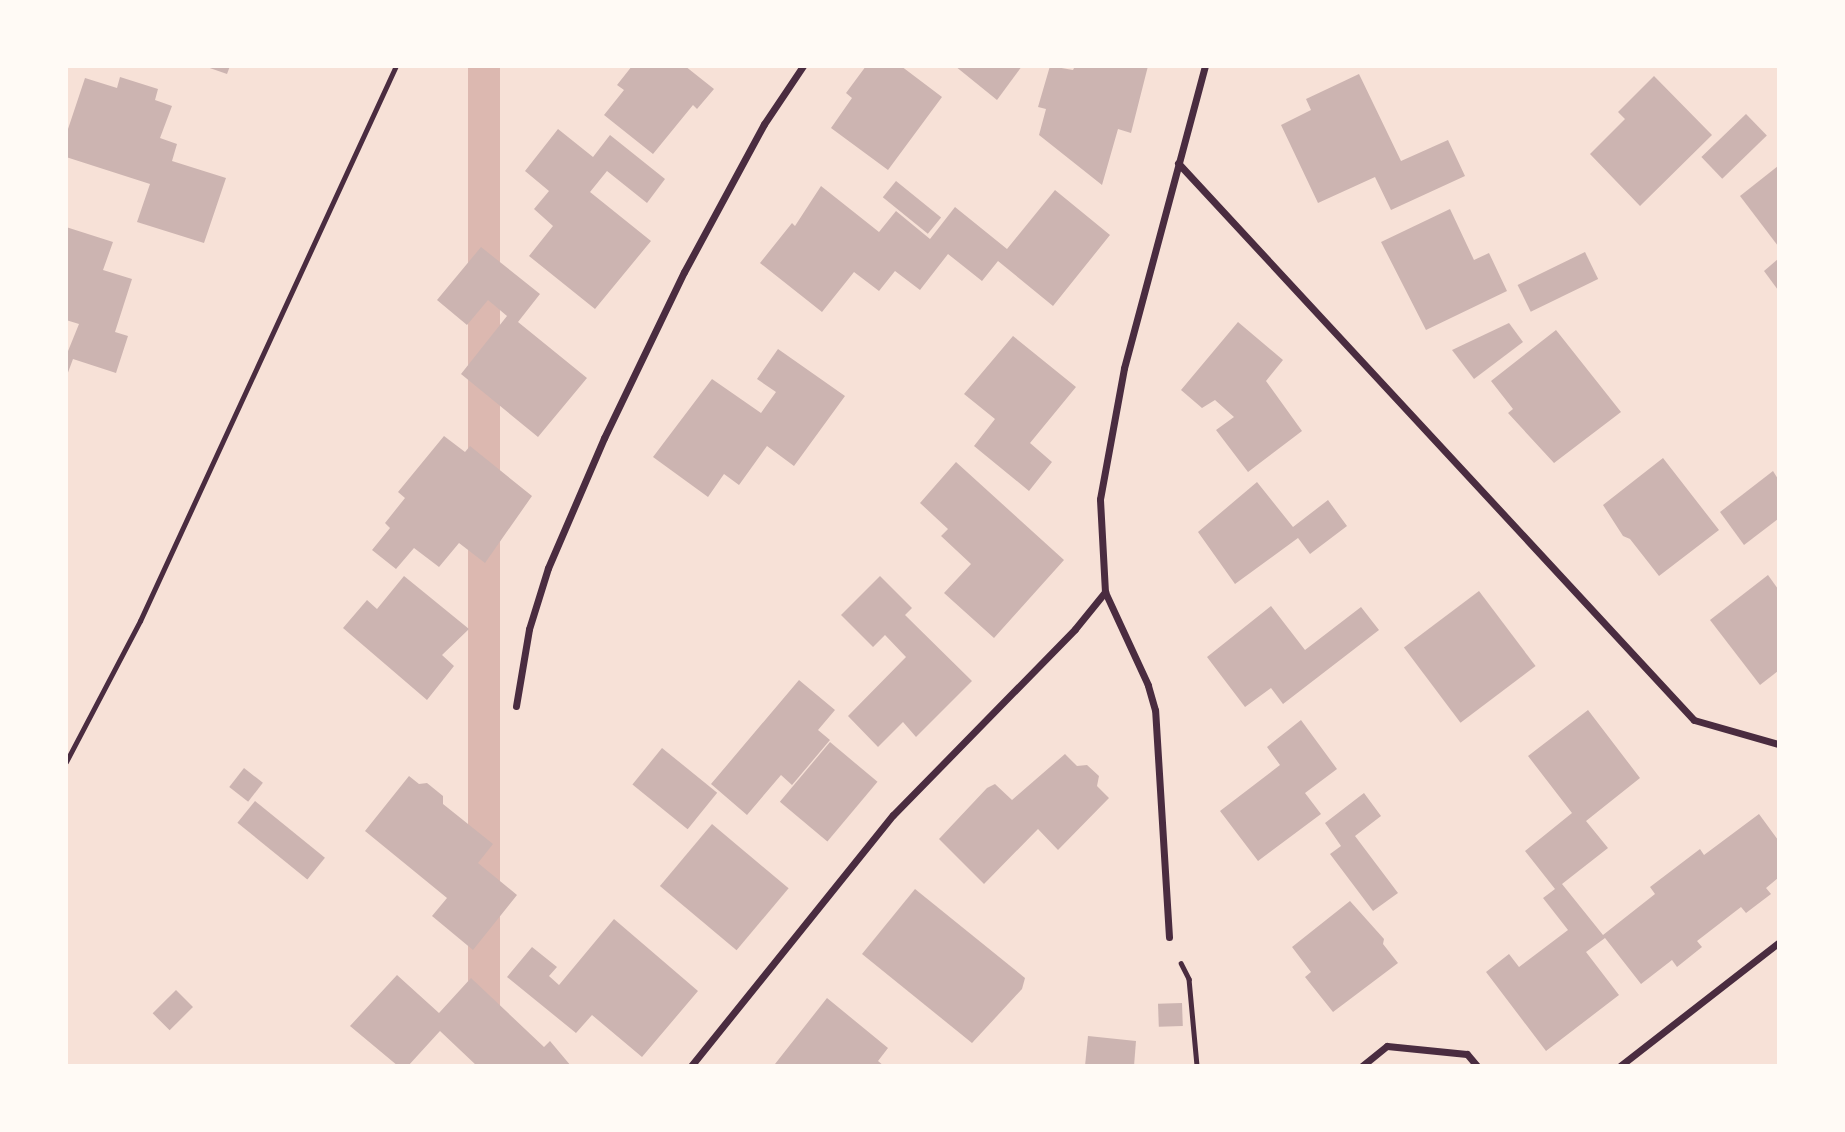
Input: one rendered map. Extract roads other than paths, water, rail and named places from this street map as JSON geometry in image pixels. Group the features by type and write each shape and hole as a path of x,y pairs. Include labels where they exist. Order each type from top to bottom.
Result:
{"street":[{"path":"516,706 529,629 548,568 604,438 684,272 764,124 803,66"},
{"path":"1169,937 1155,710 1149,685 1104,592 1100,499 1124,368 1205,66"},
{"path":"1178,163 1694,720 1779,744"},
{"path":"691,1066 893,815 1075,629 1104,592"},
{"path":"1620,1066 1779,943"},
{"path":"1362,1066 1387,1046 1468,1054 1477,1066"}]}
